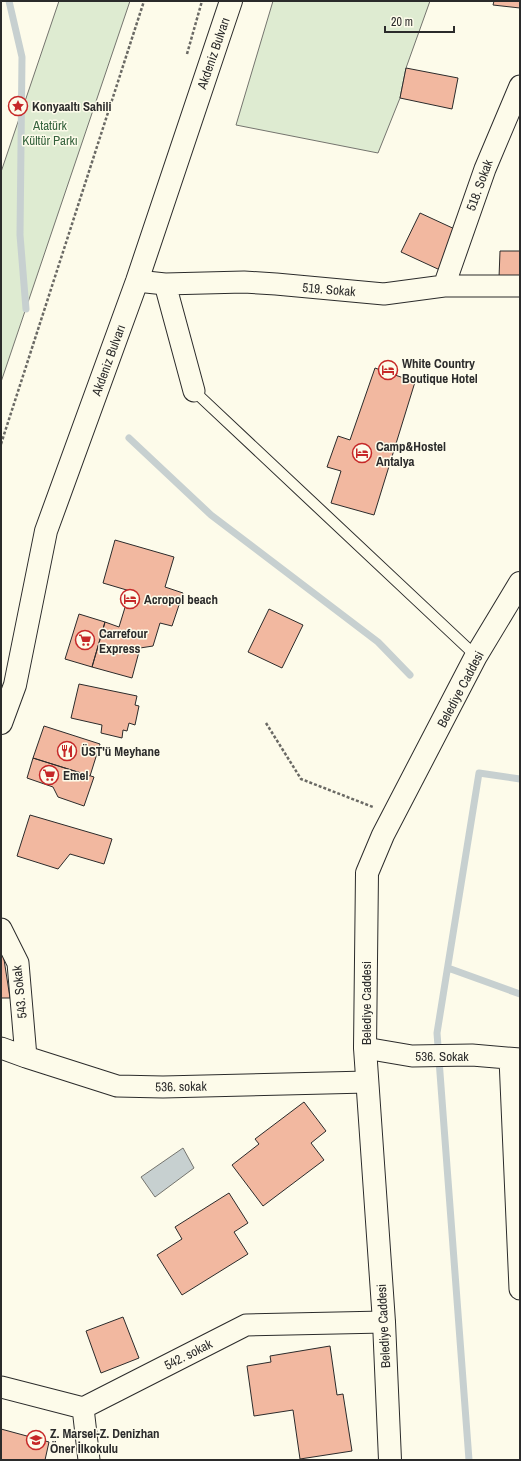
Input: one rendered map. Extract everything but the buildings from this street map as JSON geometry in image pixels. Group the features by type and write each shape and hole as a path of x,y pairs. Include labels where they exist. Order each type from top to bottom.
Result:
{"main road":[{"name":"Akdeniz Bulvarı","path":"1,723 15,685 46,531 137,281 231,1"},
{"name":"Belediye Caddesi","path":"390,1460 384,1322 365,1048 367,873 383,835 476,656 520,583"}],"street":[{"name":"518. Sokak","path":"444,286 485,169 520,86"},
{"name":"519. Sokak","path":"137,281 165,284 260,283 384,294 444,286 520,286"},
{"path":"165,284 194,391"},
{"name":"543. Sokak","path":"1,929 18,963 26,1058"},
{"name":"536. sokak","path":"1,1048 26,1058 117,1086 163,1087 368,1082"},
{"name":"536. Sokak","path":"365,1048 412,1056 472,1055 515,1059"},
{"path":"515,1059 520,1289"},
{"name":"542. sokak","path":"83,1408 246,1325 384,1322"},
{"path":"1,1387 83,1408 89,1460"}],"lane":[{"path":"194,391 476,656"}],"path":[{"path":"1,444 144,1"},
{"path":"266,723 301,779 393,816"}],"green space":[{"name":"Atatürk Kültür Parkı","path":"59,1 130,1 1,382 1,172"},
{"path":"273,1 430,1 406,68 400,98 378,153 236,125"}],"shaded area":[{"path":"183,1148 194,1168 155,1197 141,1177"}],"waterway":[{"path":"9,1 22,57 20,235 26,309"},
{"path":"129,438 211,515 378,642 410,675"},
{"path":"469,1460 437,1033 479,773 520,779"},
{"path":"448,968 520,994"}],"place":[{"name":"Konyaaltı Sahili","path":"18,106"},
{"name":"White Country Boutique Hotel","path":"388,370"},
{"name":"Camp&Hostel Antalya","path":"362,453"},
{"name":"Acropol beach","path":"130,599"},
{"name":"Carrefour Express","path":"85,640"},
{"name":"ÜST'ü Meyhane","path":"67,751"},
{"name":"Emel","path":"49,775"},
{"name":"Z. Marsel-Z. Denizhan Öner İlkokulu","path":"36,1440"}]}
